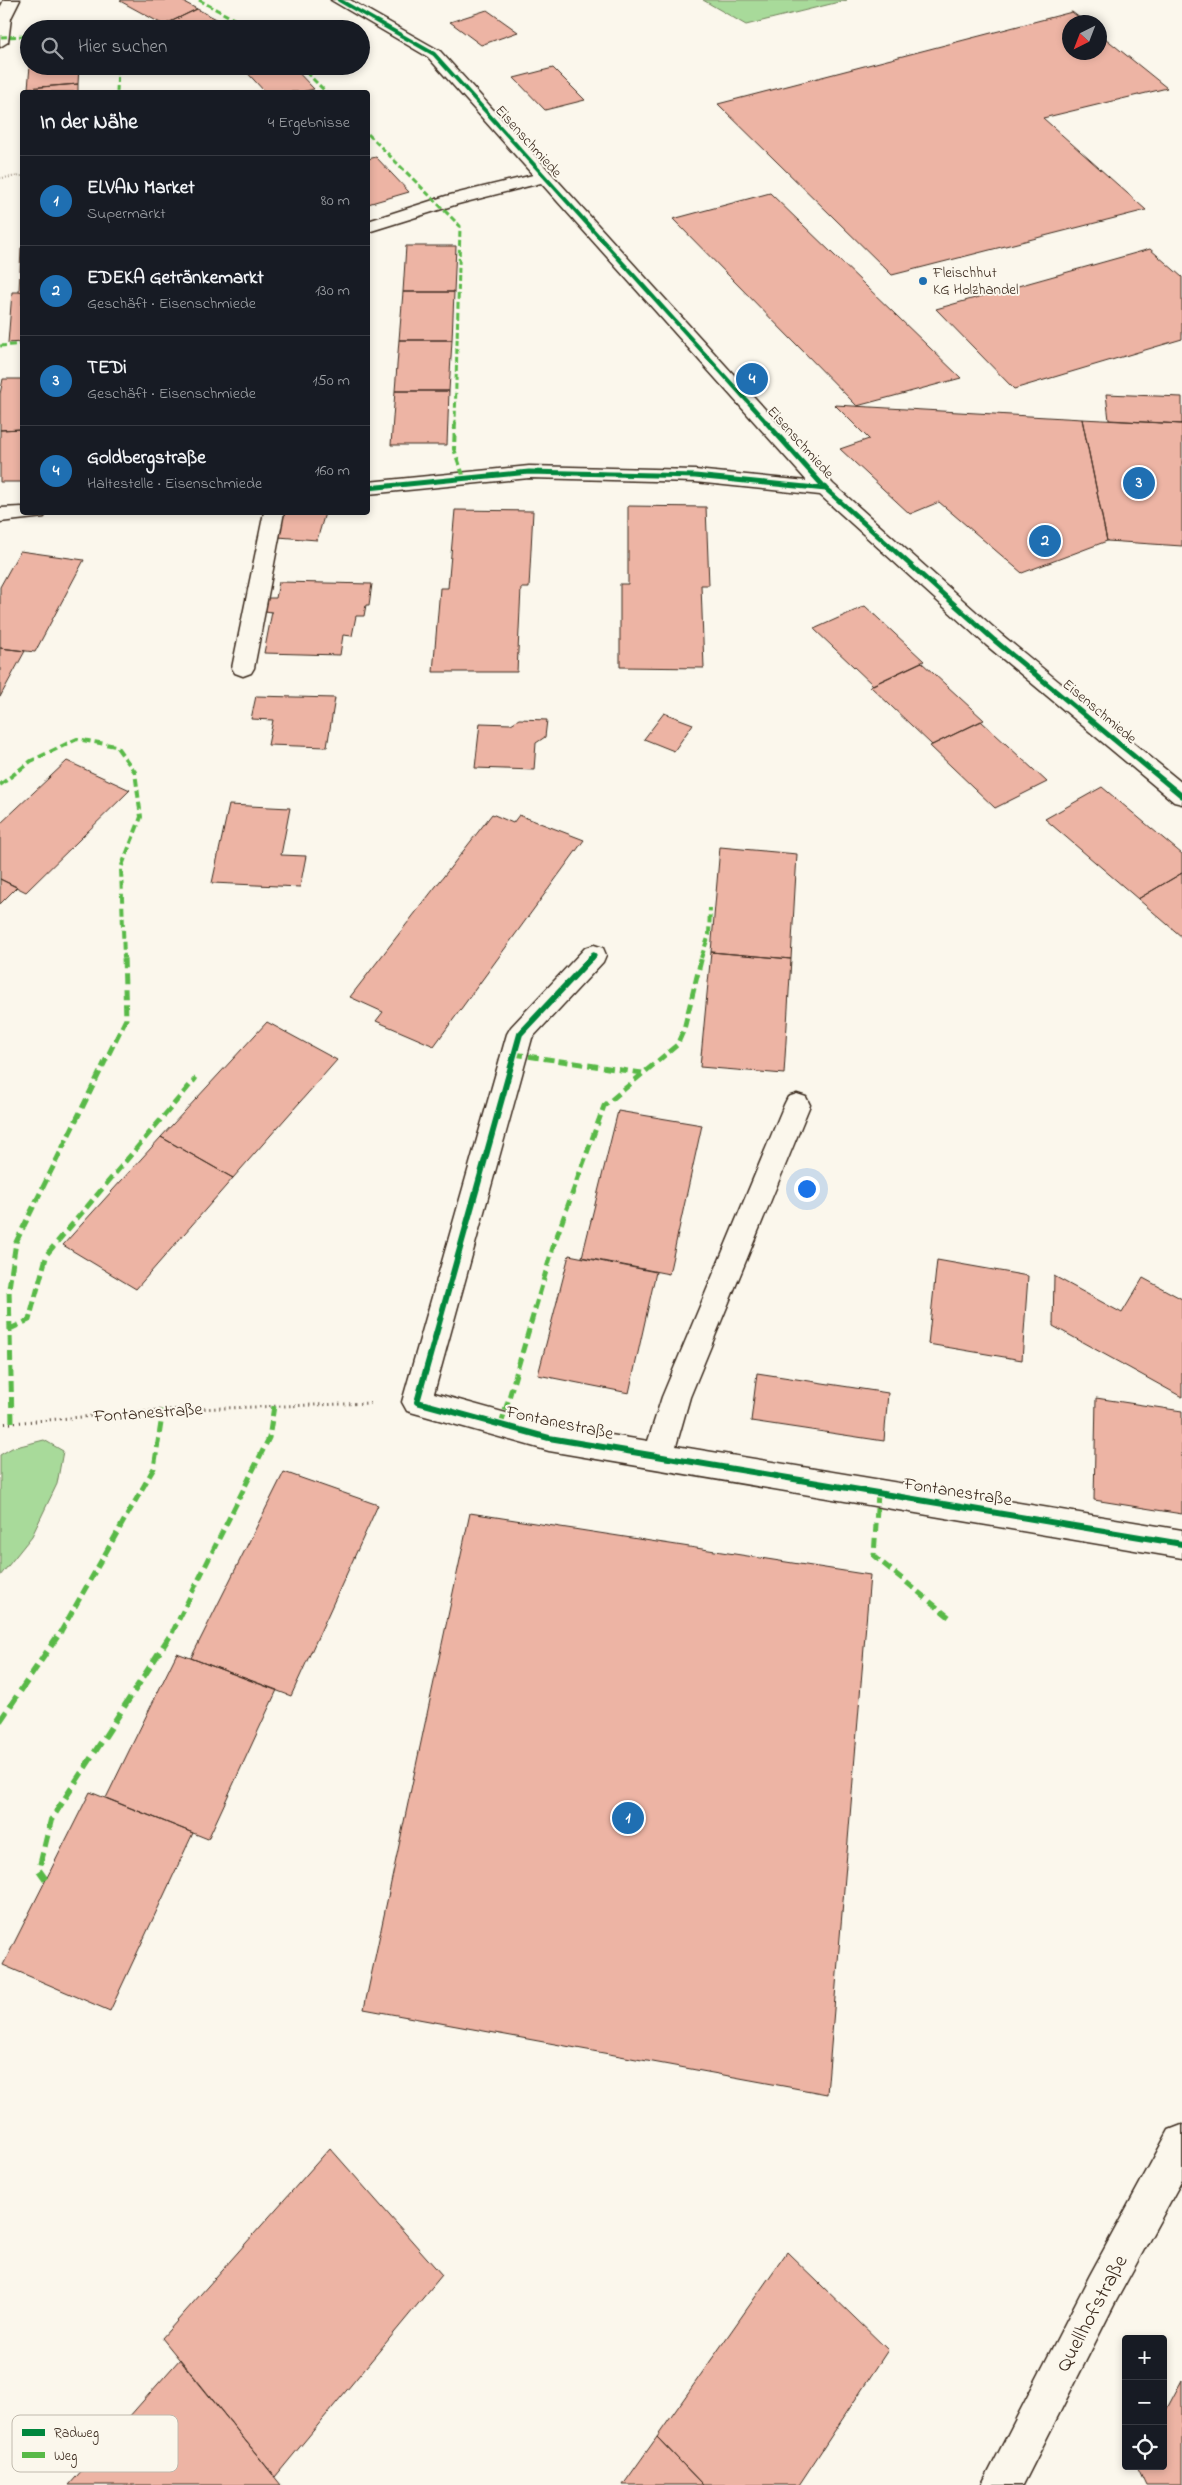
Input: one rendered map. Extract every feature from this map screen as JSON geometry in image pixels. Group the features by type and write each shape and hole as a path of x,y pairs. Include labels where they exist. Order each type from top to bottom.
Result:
{"street":[{"path":"0,42 3,18 12,0"},
{"name":"Eisenschmiede","path":"339,0 434,54 826,488 994,640 1182,796"},
{"path":"370,226 452,200 544,177"},
{"path":"370,488 529,472 695,476 826,488"},
{"path":"0,515 20,513"},
{"path":"243,668 273,515"},
{"path":"417,1402 520,1034 594,955"},
{"path":"658,1456 676,1397 797,1105"},
{"name":"Fontanestraße","path":"417,1402 549,1438 1182,1544"},
{"name":"Quellhofstraße","path":"1002,2485 1098,2296 1182,2143"}],"path":[{"path":"0,178 20,176"}],"green space":[{"path":"703,0 847,0 746,25"},
{"path":"44,1440 63,1451 57,1484 32,1536 0,1576 0,1455 12,1448"}],"building":[{"path":"180,0 197,9 174,20 155,20 120,1"},
{"path":"197,9 218,20 174,20"},
{"path":"487,10 518,32 481,45 450,22"},
{"path":"1072,12 1076,15 1062,15 1062,60 1107,60 1107,40 1167,88 1043,118 1146,210 892,275 718,104"},
{"path":"553,68 585,100 545,110 514,78"},
{"path":"29,75 78,75 78,84 28,88"},
{"path":"249,75 301,75 314,89 310,90 263,90"},
{"path":"78,84 78,90 28,90 28,88"},
{"path":"376,157 409,192 370,203 370,158"},
{"path":"770,193 961,378 857,406 673,219"},
{"path":"406,246 456,246 454,292 403,292"},
{"path":"1150,249 1182,277 1182,339 1014,389 936,309"},
{"path":"12,292 20,292 20,342 8,343"},
{"path":"403,292 454,292 452,340 399,340"},
{"path":"399,340 452,340 449,391 395,391"},
{"path":"3,379 20,379 20,429 0,430 0,394"},
{"path":"395,391 449,391 447,445 391,445"},
{"path":"1106,394 1182,397 1182,424 1109,420"},
{"path":"835,405 1082,419 1107,541 1022,573 939,502 910,514 840,449 869,439"},
{"path":"1082,419 1182,424 1182,546 1107,541"},
{"path":"20,429 20,482 0,482 0,430"},
{"path":"628,506 706,507 709,585 701,585 704,668 620,667 620,584 628,584"},
{"path":"455,510 533,511 529,588 521,588 517,672 433,672 440,588 448,588"},
{"path":"284,515 324,515 317,540 278,537"},
{"path":"20,551 84,560 35,652 0,648 0,587"},
{"path":"279,582 372,584 369,605 366,605 364,616 356,616 352,636 343,635 340,655 264,653 272,612 265,611 268,598 276,598"},
{"path":"865,606 924,661 873,685 814,629"},
{"path":"0,648 25,651 0,697"},
{"path":"921,662 984,720 932,745 870,686"},
{"path":"256,696 335,698 327,747 268,745 273,720 251,719"},
{"path":"664,713 693,724 674,751 644,739"},
{"path":"519,719 547,720 545,737 536,743 534,770 475,768 480,723 511,724"},
{"path":"981,721 1047,782 995,808 930,746"},
{"path":"67,761 130,790 26,892 0,879 0,824"},
{"path":"1102,787 1182,854 1182,873 1138,899 1045,819"},
{"path":"229,805 290,808 281,855 306,856 300,887 212,883"},
{"path":"492,814 513,823 519,815 584,840 434,1046 376,1021 383,1012 350,997"},
{"path":"720,847 797,854 791,959 711,952"},
{"path":"1182,873 1182,937 1138,899"},
{"path":"0,879 17,887 0,904"},
{"path":"711,952 791,959 784,1074 700,1067"},
{"path":"267,1022 337,1060 233,1178 161,1137"},
{"path":"618,1111 702,1125 669,1274 582,1257"},
{"path":"161,1137 233,1178 136,1289 63,1245"},
{"path":"569,1255 656,1272 629,1393 538,1375"},
{"path":"937,1260 1028,1276 1022,1360 928,1344"},
{"path":"1054,1276 1122,1313 1143,1278 1182,1299 1182,1397 1053,1326"},
{"path":"757,1373 888,1393 884,1441 751,1421"},
{"path":"1096,1398 1182,1411 1182,1514 1094,1500"},
{"path":"284,1472 378,1505 291,1696 191,1658"},
{"path":"470,1513 870,1575 827,2094 364,2009"},
{"path":"177,1653 277,1690 208,1839 106,1798"},
{"path":"90,1792 193,1833 110,2011 3,1965"},
{"path":"330,2148 442,2275 275,2477 162,2338"},
{"path":"787,2252 888,2350 799,2485 703,2485 657,2437"},
{"path":"180,2359 281,2485 69,2485 80,2472 178,2472 178,2415 131,2415"},
{"path":"1182,2380 1182,2485 1146,2485 1139,2470 1167,2470 1167,2408"},
{"path":"657,2437 703,2485 623,2485"}],"marked path":[{"path":"199,0 236,20"},
{"path":"1,37 20,36"},
{"path":"117,90 118,75"},
{"path":"309,75 324,90"},
{"path":"370,136 460,226 454,449 464,478"},
{"path":"0,346 20,344"},
{"path":"0,785 31,761 77,739 116,746 135,772 141,817 121,868 126,1019 16,1242 9,1288 12,1422"},
{"path":"501,1425 554,1244 604,1106 677,1045 684,1029 696,972 709,935 710,908"},
{"path":"514,1054 642,1073"},
{"path":"10,1329 29,1320 47,1254 196,1078"},
{"path":"46,1880 39,1870 51,1820 170,1637 269,1438 274,1406"},
{"path":"0,1721 68,1621 154,1468 163,1410"},
{"path":"878,1493 874,1556 949,1617"}],"cycle path":[{"path":"339,0 434,54 826,489 994,640 1182,796"},
{"path":"370,488 529,472 695,476 826,489"},
{"path":"594,955 520,1034 417,1402 549,1438 1182,1544"}],"place":[{"name":"Fleischhut KG Holzhandel","path":"923,281"},
{"name":"Goldbergstraße","path":"752,379"},
{"name":"TEDi","path":"1139,483"},
{"name":"EDEKA Getränkemarkt","path":"1045,541"},
{"name":"ELVAN Market","path":"628,1818"}]}
